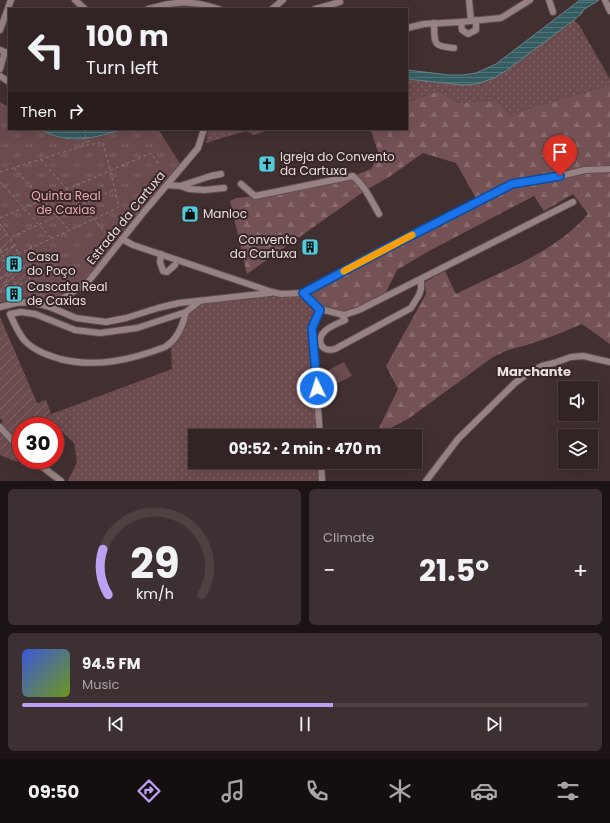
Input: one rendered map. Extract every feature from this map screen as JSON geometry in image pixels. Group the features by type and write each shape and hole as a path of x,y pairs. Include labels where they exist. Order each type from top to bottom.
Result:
{"street":[{"path":"75,0 84,8"},
{"path":"151,8 178,0 205,1 217,8"},
{"path":"273,8 283,0"},
{"path":"461,22 462,30 468,34 476,30 469,0"},
{"path":"408,28 424,24 501,18 530,0"},
{"path":"549,0 553,12"},
{"path":"605,0 610,11"},
{"path":"318,8 341,1"},
{"path":"0,30 8,8"},
{"path":"434,23 435,41 437,44 439,46 454,48"},
{"path":"0,50 5,52 0,69"},
{"path":"2,62 8,64"},
{"name":"Estrada da Cartuxa","path":"50,307 88,282 198,148 204,130"},
{"path":"122,239 133,245 272,292 281,294 303,293 512,184 585,170 610,170"},
{"path":"180,186 221,174"},
{"path":"241,184 255,196 353,176 366,190 379,214"},
{"path":"167,185 204,190 224,188"},
{"path":"303,293 320,310 342,315 359,310 573,202"},
{"path":"161,254 160,262 163,271 167,272 175,265"},
{"path":"342,315 345,320 324,331 320,341 321,346 325,350 335,349 411,308 419,295 421,280"},
{"path":"0,307 16,303 31,302 50,307 76,318 106,322 179,303 272,292"},
{"path":"13,313 34,314 75,330 100,333 137,328 186,312 200,301"},
{"path":"16,303 13,313 22,337 29,344 38,351 49,356 89,364 127,359 165,347 176,338 186,312"},
{"path":"319,429 312,328 320,310"},
{"path":"426,481 458,439 515,383 528,373 542,366 571,357 583,356 610,362"},
{"path":"0,427 12,440"},
{"path":"45,469 61,481"},
{"path":"321,469 322,481"}],"path":[{"path":"83,146 83,142 86,142 85,130"},
{"path":"86,142 90,141 91,144"},
{"path":"0,172 83,146 103,142 119,206 116,209 0,262"},
{"path":"0,218 151,153 160,166"},
{"path":"40,160 108,236"},
{"path":"14,168 69,230"},
{"path":"0,182 51,238"},
{"path":"12,237 115,189"},
{"path":"0,224 15,246 30,280 0,292"},
{"path":"1,252 15,246"},
{"path":"0,249 16,286"},
{"path":"0,278 24,267"},
{"path":"0,292 4,286 4,282 6,282 11,274"}],"green space":[{"path":"574,20 579,25 610,79 610,85 527,109 512,116 496,100 458,103 439,91 408,102 408,79 463,85 494,78"},
{"path":"610,85 610,344 582,324 553,336 508,350 493,357 408,419 389,429 378,429 398,389 386,366 426,294 425,282 445,271 456,294 509,269 544,250 575,228 588,214 573,194 544,211 534,196 429,251 397,270 383,298 344,315 320,309 303,293 506,186 476,198 456,163 423,153 389,177 366,190 247,274 230,201 236,198 255,196 353,176 371,169 379,155 371,130 408,130 408,102 439,91 458,103 496,100 512,116 527,109"},
{"name":"Quinta Real de Caxias","path":"0,102 8,107 8,130 42,130 57,137 72,140 102,136 121,130 159,130 181,165 85,281 53,301 22,297 0,303 0,296 32,282 17,245 0,220"},
{"path":"208,130 268,130 254,135 246,131 206,143"},
{"path":"0,220 17,245 32,282 0,296"},
{"path":"272,292 303,293 320,309 312,328 319,429 188,429 188,469 321,469 322,481 68,481 77,462 74,443 64,433 64,417 46,416 172,369 171,346 194,302"},
{"path":"0,317 37,403 46,400 51,413 46,416 47,417 12,417 12,439 0,425 3,421 0,418"},
{"path":"344,362 352,376 328,388 321,374"},
{"path":"0,430 12,443 12,460 0,455"}],"water":[{"path":"580,0 599,0 583,10 582,13 574,20 494,78 477,84 463,85 408,79 408,70 449,75 463,75 476,73 496,64"},
{"path":"42,130 120,130 82,139 71,139"}],"slow traffic":[{"path":"344,271 412,235"}],"place":[{"name":"Igreja do Convento da Cartuxa","path":"267,164"},
{"name":"Manloc","path":"190,214"},
{"name":"Convento da Cartuxa","path":"310,247"},
{"name":"Casa do Poço","path":"14,264"},
{"name":"Cascata Real de Caxias","path":"14,294"}],"district":[{"name":"Marchante","path":"534,371"}],"route":[{"path":"317,388 312,328 320,310 303,293 512,184 560,176"}]}
